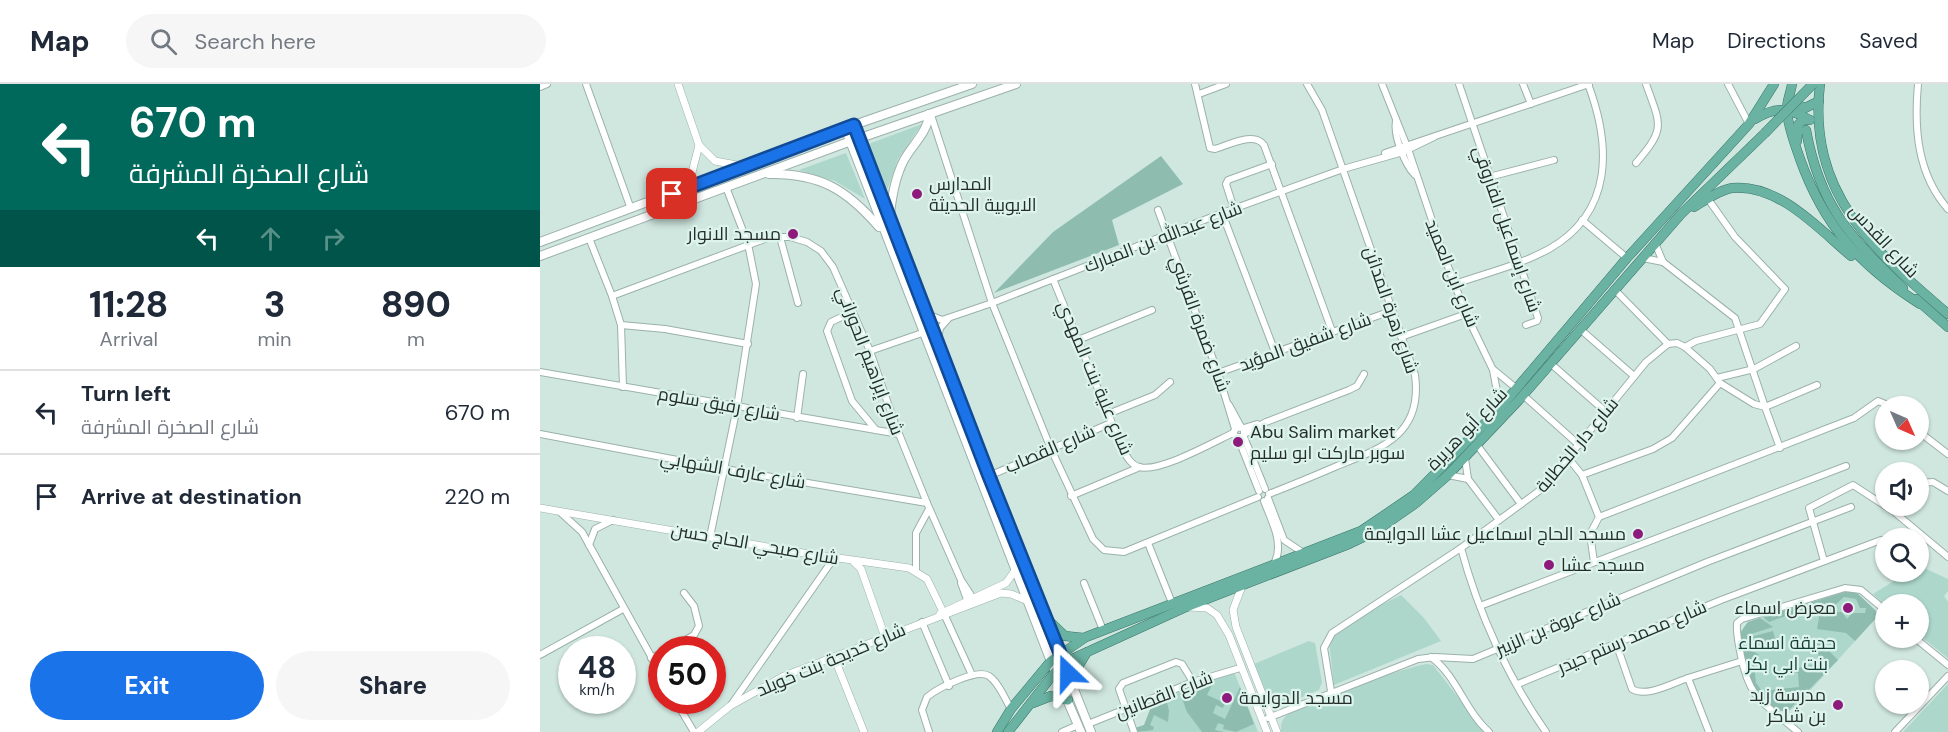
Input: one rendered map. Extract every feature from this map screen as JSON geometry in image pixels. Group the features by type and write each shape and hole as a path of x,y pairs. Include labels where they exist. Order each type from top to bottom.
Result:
{"highway":[{"name":"شارع أبو هريرة","path":"997,732 1011,709 1051,661 1090,649 1186,607 1376,531 1416,503 1477,445 1550,358 1628,258 1751,122 1774,84"},
{"path":"1792,84 1786,109 1798,152 1815,196 1838,233 1856,256 1888,283"},
{"name":"شارع أبو هريرة","path":"1559,345 1579,329 1681,214 1818,85"},
{"name":"شارع القدس","path":"1818,85 1818,132 1828,173 1838,198 1857,227 1886,258 1948,314"},
{"path":"1790,97 1794,105 1802,108 1810,107 1819,101"},
{"path":"1751,122 1771,110 1786,109 1808,119 1818,132"},
{"path":"1798,152 1798,125 1808,119"},
{"name":"شارع القدس","path":"1806,130 1817,178 1837,217 1871,258 1948,327"},
{"path":"1681,214 1730,188 1755,190 1778,198 1888,283 1920,304"},
{"name":"شارع أبو هريرة","path":"1010,731 1026,707 1055,672 1062,659 1086,637 1275,562 1361,531 1393,511 1433,478 1500,408 1520,392"},
{"path":"1045,617 1057,631 1070,639 1086,637"},
{"path":"1073,685 1082,658 1090,649"},
{"path":"1026,707 1043,697 1068,700"}],"main road":[{"path":"540,243 845,128 972,84"},
{"path":"540,256 854,140 1016,84"},
{"path":"889,218 895,180 909,151 927,126 930,114"},
{"path":"854,125 854,140 883,232 925,332 1055,672 1084,728"},
{"path":"845,128 854,140 889,218 1073,685 1084,728"},
{"path":"760,174 802,176 835,187 857,203 883,232"}],"street":[{"path":"540,87 547,84"},
{"path":"586,84 631,209"},
{"path":"678,84 699,145 716,161 743,167"},
{"path":"1195,84 1210,148 1215,150 1256,138 1262,142 1283,191 1332,331"},
{"path":"1199,94 1226,84"},
{"name":"شارع زهرة المدائن","path":"930,114 992,303 1071,496 1087,530 1104,550 1124,552 1389,444 1401,431 1415,406 1417,391 1414,375 1343,169 1316,97 1307,84"},
{"name":"شارع ابن العميد","path":"1382,84 1396,122 1395,128 1405,148 1466,314 1493,370 1500,408"},
{"name":"شارع إسماعيل الفاروقي","path":"1459,84 1538,318 1537,321 1526,325"},
{"path":"1523,84 1531,104"},
{"path":"1455,284 1520,262 1548,249 1582,220 1599,188 1604,151 1599,114 1588,84"},
{"name":"شارع عبدالله بن المبارك","path":"948,319 1222,213 1588,84"},
{"path":"1636,163 1654,142 1660,127 1646,84"},
{"path":"1728,84 1751,122"},
{"path":"1918,84 1916,122 1921,158 1931,182 1948,209"},
{"path":"688,188 699,145"},
{"path":"1489,177 1554,160"},
{"path":"1234,209 1226,184 1228,180 1272,164"},
{"path":"710,537 737,407 756,284 748,244 726,187"},
{"path":"1685,347 1696,341 1760,324 1785,289 1735,237 1707,199"},
{"name":"شارع ضمرة القرشي","path":"1158,210 1218,373 1229,405 1227,410 1240,433 1284,540 1302,552"},
{"path":"1222,213 1275,352"},
{"path":"1582,220 1628,258"},
{"path":"780,237 798,303"},
{"name":"شارع إبراهيم الحوراني","path":"612,296 748,244 780,237 798,238 821,251 833,267 870,351 899,434 971,602"},
{"path":"589,238 621,325 623,387"},
{"path":"1655,243 1663,262"},
{"path":"1642,257 1663,262 1715,304 1729,311 1740,331 1780,448"},
{"name":"شارع علية بنت المهدي","path":"1053,279 1127,458 1140,467 1163,464 1349,390 1357,386 1364,374"},
{"path":"1614,289 1668,344 1677,343 1685,347 1718,381 1748,400 1765,407 1817,385"},
{"path":"1078,340 1152,310"},
{"name":"شارع شفيق المؤيد","path":"1218,373 1391,311"},
{"path":"852,312 831,322 826,331 852,401 876,431"},
{"path":"927,314 936,319 948,319"},
{"path":"1401,337 1466,314"},
{"path":"938,342 940,328 948,319"},
{"path":"621,325 647,326 748,344"},
{"path":"1579,329 1634,376"},
{"path":"870,351 925,332"},
{"name":"شارع دار الخطابة","path":"1331,691 1324,648 1332,633 1461,548 1543,488 1569,459 1634,376 1668,344"},
{"path":"1581,475 1653,449 1672,438 1718,381 1754,369 1796,346"},
{"path":"1550,358 1606,412"},
{"name":"شارع ابن العميد","path":"1493,370 1579,445"},
{"name":"شارع رفيق سلوم","path":"540,372 899,434"},
{"path":"797,418 803,374"},
{"path":"1108,414 1155,395 1170,382"},
{"path":"1594,562 1590,534 1599,518 1861,415 1875,403"},
{"name":"شارع القصاب","path":"989,476 1111,423"},
{"name":"شارع عارف الشهابي","path":"540,434 928,506"},
{"path":"1929,439 1948,454"},
{"path":"1477,445 1521,504"},
{"path":"1465,458 1468,479 1499,520"},
{"path":"1569,459 1581,475 1599,518"},
{"path":"1480,606 1846,466"},
{"path":"1071,496 1140,467"},
{"path":"1448,475 1468,479"},
{"path":"1929,482 1933,482 1948,492"},
{"path":"1824,561 1808,510 1811,506 1853,485 1875,497"},
{"name":"شارع ضمرة القرشي","path":"1264,495 1278,542 1275,562"},
{"path":"928,506 916,533 916,570 927,579 972,675"},
{"name":"شارع عروة بن الزبير","path":"1262,720 1404,663 1431,657 1470,660 1851,507"},
{"name":"شارع صبحي الحاج حسن","path":"540,508 916,570"},
{"path":"560,512 579,528 648,653"},
{"path":"1904,516 1948,557"},
{"path":"589,546 594,529 614,520"},
{"name":"شارع محمد رستم حيدر","path":"1518,684 1616,643 1875,542"},
{"path":"1148,543 1172,603"},
{"path":"1461,548 1480,606 1499,649 1546,732"},
{"path":"730,706 834,558"},
{"path":"854,561 861,569 885,637"},
{"name":"شارع خديجة بنت خويلد","path":"696,732 730,706 784,676 971,602 1006,583 1016,569"},
{"path":"1084,583 1103,630"},
{"path":"1242,586 1234,603 1234,618 1277,732"},
{"path":"1798,732 1753,693 1742,662 1737,628 1742,619 1854,588 1861,590 1875,602"},
{"path":"684,593 696,612 699,626 692,636"},
{"name":"شارع خديجة بنت خويلد","path":"971,602 1006,593 1028,601"},
{"path":"1186,607 1207,608 1217,615 1229,635 1267,732"},
{"path":"540,656 623,609"},
{"path":"922,622 949,686"},
{"path":"1616,643 1632,689 1636,691 1644,692 1742,662"},
{"path":"1927,648 1948,665"},
{"path":"834,657 864,732"},
{"path":"1431,657 1441,666 1477,720 1489,732"},
{"path":"1134,732 1119,689 1123,683 1176,662 1182,664 1193,682"},
{"name":"شارع القطانين","path":"1062,732 1084,728 1193,682 1240,668"},
{"path":"929,732 922,710 923,703 933,693 972,675 982,673 993,679 1011,709"},
{"path":"1895,732 1948,676"},
{"path":"1688,678 1709,732"},
{"path":"684,714 696,732"}],"green space":[{"path":"922,124 898,159 885,196 866,145"},
{"path":"846,153 865,199 835,181 799,170"},
{"path":"1161,156 1183,184 1112,220 1119,245 994,293 1053,232"},
{"path":"1929,570 1948,579 1948,591 1944,596 1948,602 1948,658 1929,643 1929,594 1875,594 1875,596 1873,594 1892,582 1929,582"},
{"name":"حديقة اسماء بنت ابي بكر","path":"1845,592 1856,592 1875,610 1875,619 1796,706 1787,712 1776,708 1765,699 1748,673 1741,644 1742,631 1748,622"},
{"path":"1845,592 1856,592 1875,610 1875,619 1855,641 1846,633 1817,629 1820,612 1842,612 1847,619 1852,613 1865,613 1866,608 1860,608 1856,599 1844,597 1834,606 1769,622 1763,617"},
{"path":"1401,595 1424,618 1441,641 1334,685 1329,642 1353,621"},
{"path":"1760,618 1773,627 1751,634 1745,642 1759,655 1753,656 1756,683 1762,691 1799,687 1798,673 1794,673 1793,669 1820,663 1816,643 1827,638 1822,644 1838,660 1787,712 1774,708 1764,701 1757,693 1747,670 1740,633 1748,622"},
{"path":"1773,631 1776,642 1754,648 1750,644 1754,636"},
{"path":"1309,641 1315,643 1322,682 1319,690 1282,704 1276,703 1266,692 1254,664"},
{"path":"1426,664 1433,665 1485,732 1281,732 1284,719 1295,710 1353,686"},
{"path":"1234,672 1258,732 1137,732 1135,728 1144,725 1153,702"},
{"path":"1215,679 1207,695 1225,703 1223,708 1216,705 1213,713 1225,719 1240,687 1254,724 1236,732 1223,729 1224,725 1218,723 1215,730 1224,732 1202,732 1187,712 1180,693"},
{"path":"1948,684 1948,732 1903,732 1920,714 1929,714 1929,704"},
{"path":"1166,698 1169,711 1168,722 1154,715 1150,725 1154,727 1153,730 1137,732 1135,728 1144,725 1153,702"}],"place":[{"name":"المدارس الايوبية الحديثة","path":"917,194"},
{"name":"مسجد الانوار","path":"793,234"},
{"name":"Abu Salim market سوبر ماركت ابو سليم","path":"1238,442"},
{"name":"مسجد الحاج اسماعيل عشا الدوايمة","path":"1638,534"},
{"name":"مسجد عشا","path":"1549,565"},
{"name":"معرض اسماء","path":"1848,608"},
{"name":"مسجد الدوايمة","path":"1227,698"},
{"name":"مدرسة زيد بن شاكر","path":"1838,705"}],"route":[{"path":"672,194 854,125 989,476 1068,673"}]}
